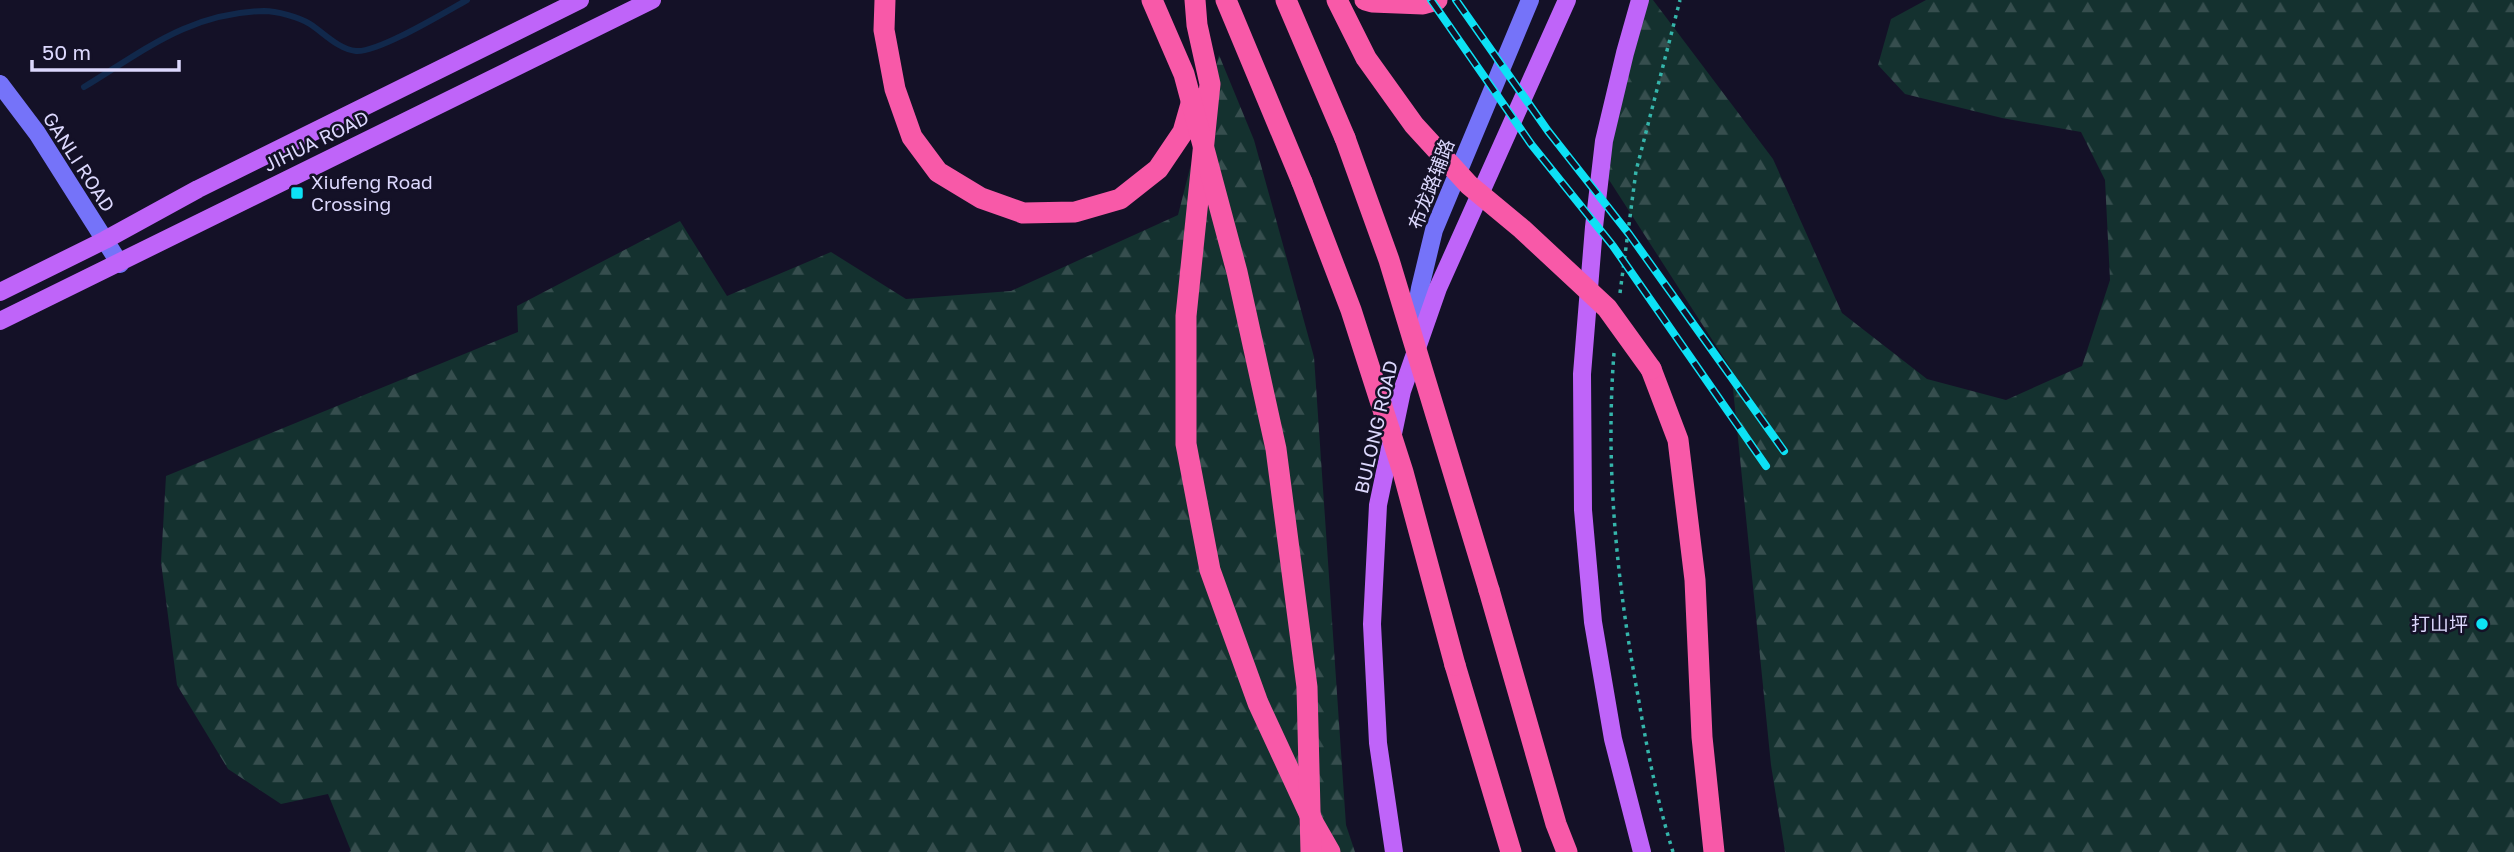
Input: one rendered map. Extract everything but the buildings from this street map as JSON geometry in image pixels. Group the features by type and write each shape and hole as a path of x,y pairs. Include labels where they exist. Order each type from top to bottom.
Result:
{"highway":[{"path":"885,0 884,30 895,89 912,137 938,172 981,198 1023,213 1075,212 1120,199 1158,169 1183,132 1195,87 1195,0"},
{"path":"1152,0 1187,88 1237,272 1276,449 1307,687 1311,852"},
{"path":"1226,0 1302,181 1351,310 1403,472 1455,666 1511,852"},
{"path":"1286,0 1345,138 1389,260 1489,590 1556,824 1567,852"},
{"path":"1337,0 1366,58 1414,125 1469,185 1548,252 1607,308 1651,369 1678,440 1695,580 1702,737 1714,852"},
{"path":"1365,0 1423,4 1437,0"},
{"path":"1197,25 1210,84 1186,316 1186,444 1210,570 1258,703 1314,824 1330,852"}],"main road":[{"name":"JIHUA ROAD","path":"0,292 105,240 198,189 580,0"},
{"name":"JIHUA ROAD","path":"0,321 652,0"},
{"name":"布龙路辅路","path":"1402,391 1420,288 1434,230 1530,0"},
{"name":"BULONG ROAD","path":"1395,852 1378,743 1372,624 1378,505 1402,391 1438,288 1567,0"},
{"path":"1640,0 1604,141 1582,387 1583,510 1593,622 1613,739 1642,852"},
{"name":"GANLI ROAD","path":"0,84 37,133 120,264"}],"path":[{"path":"1620,295 1636,171 1680,0"},
{"path":"1615,344 1611,392 1611,463 1618,564 1631,661 1648,751 1673,852"}],"green space":[{"path":"1648,0 1653,0 1773,159 1842,313 1927,379 2006,400 2082,366 2110,280 2105,180 2081,132 2002,118 1905,94 1878,65 1891,19 1926,0 2514,0 2514,852 1785,852 1771,765 1731,369 1602,169"},
{"path":"1219,55 1254,140 1314,357 1346,825 1355,852 349,852 351,851 328,794 281,804 228,769 177,685 161,562 166,476 518,332 517,306 680,221 727,296 831,252 906,299 1011,291 1178,215"}],"waterway":[{"path":"84,87 169,36 190,26 237,13 264,11 294,17 305,21 337,44 356,51 380,46 467,0"}],"railway":[{"path":"1431,0 1531,144 1613,246 1766,466"},
{"path":"1456,0 1548,131 1629,234 1784,451"}],"place":[{"name":"Xiufeng Road Crossing","path":"297,193"},
{"name":"打山坪","path":"2482,624"}]}
